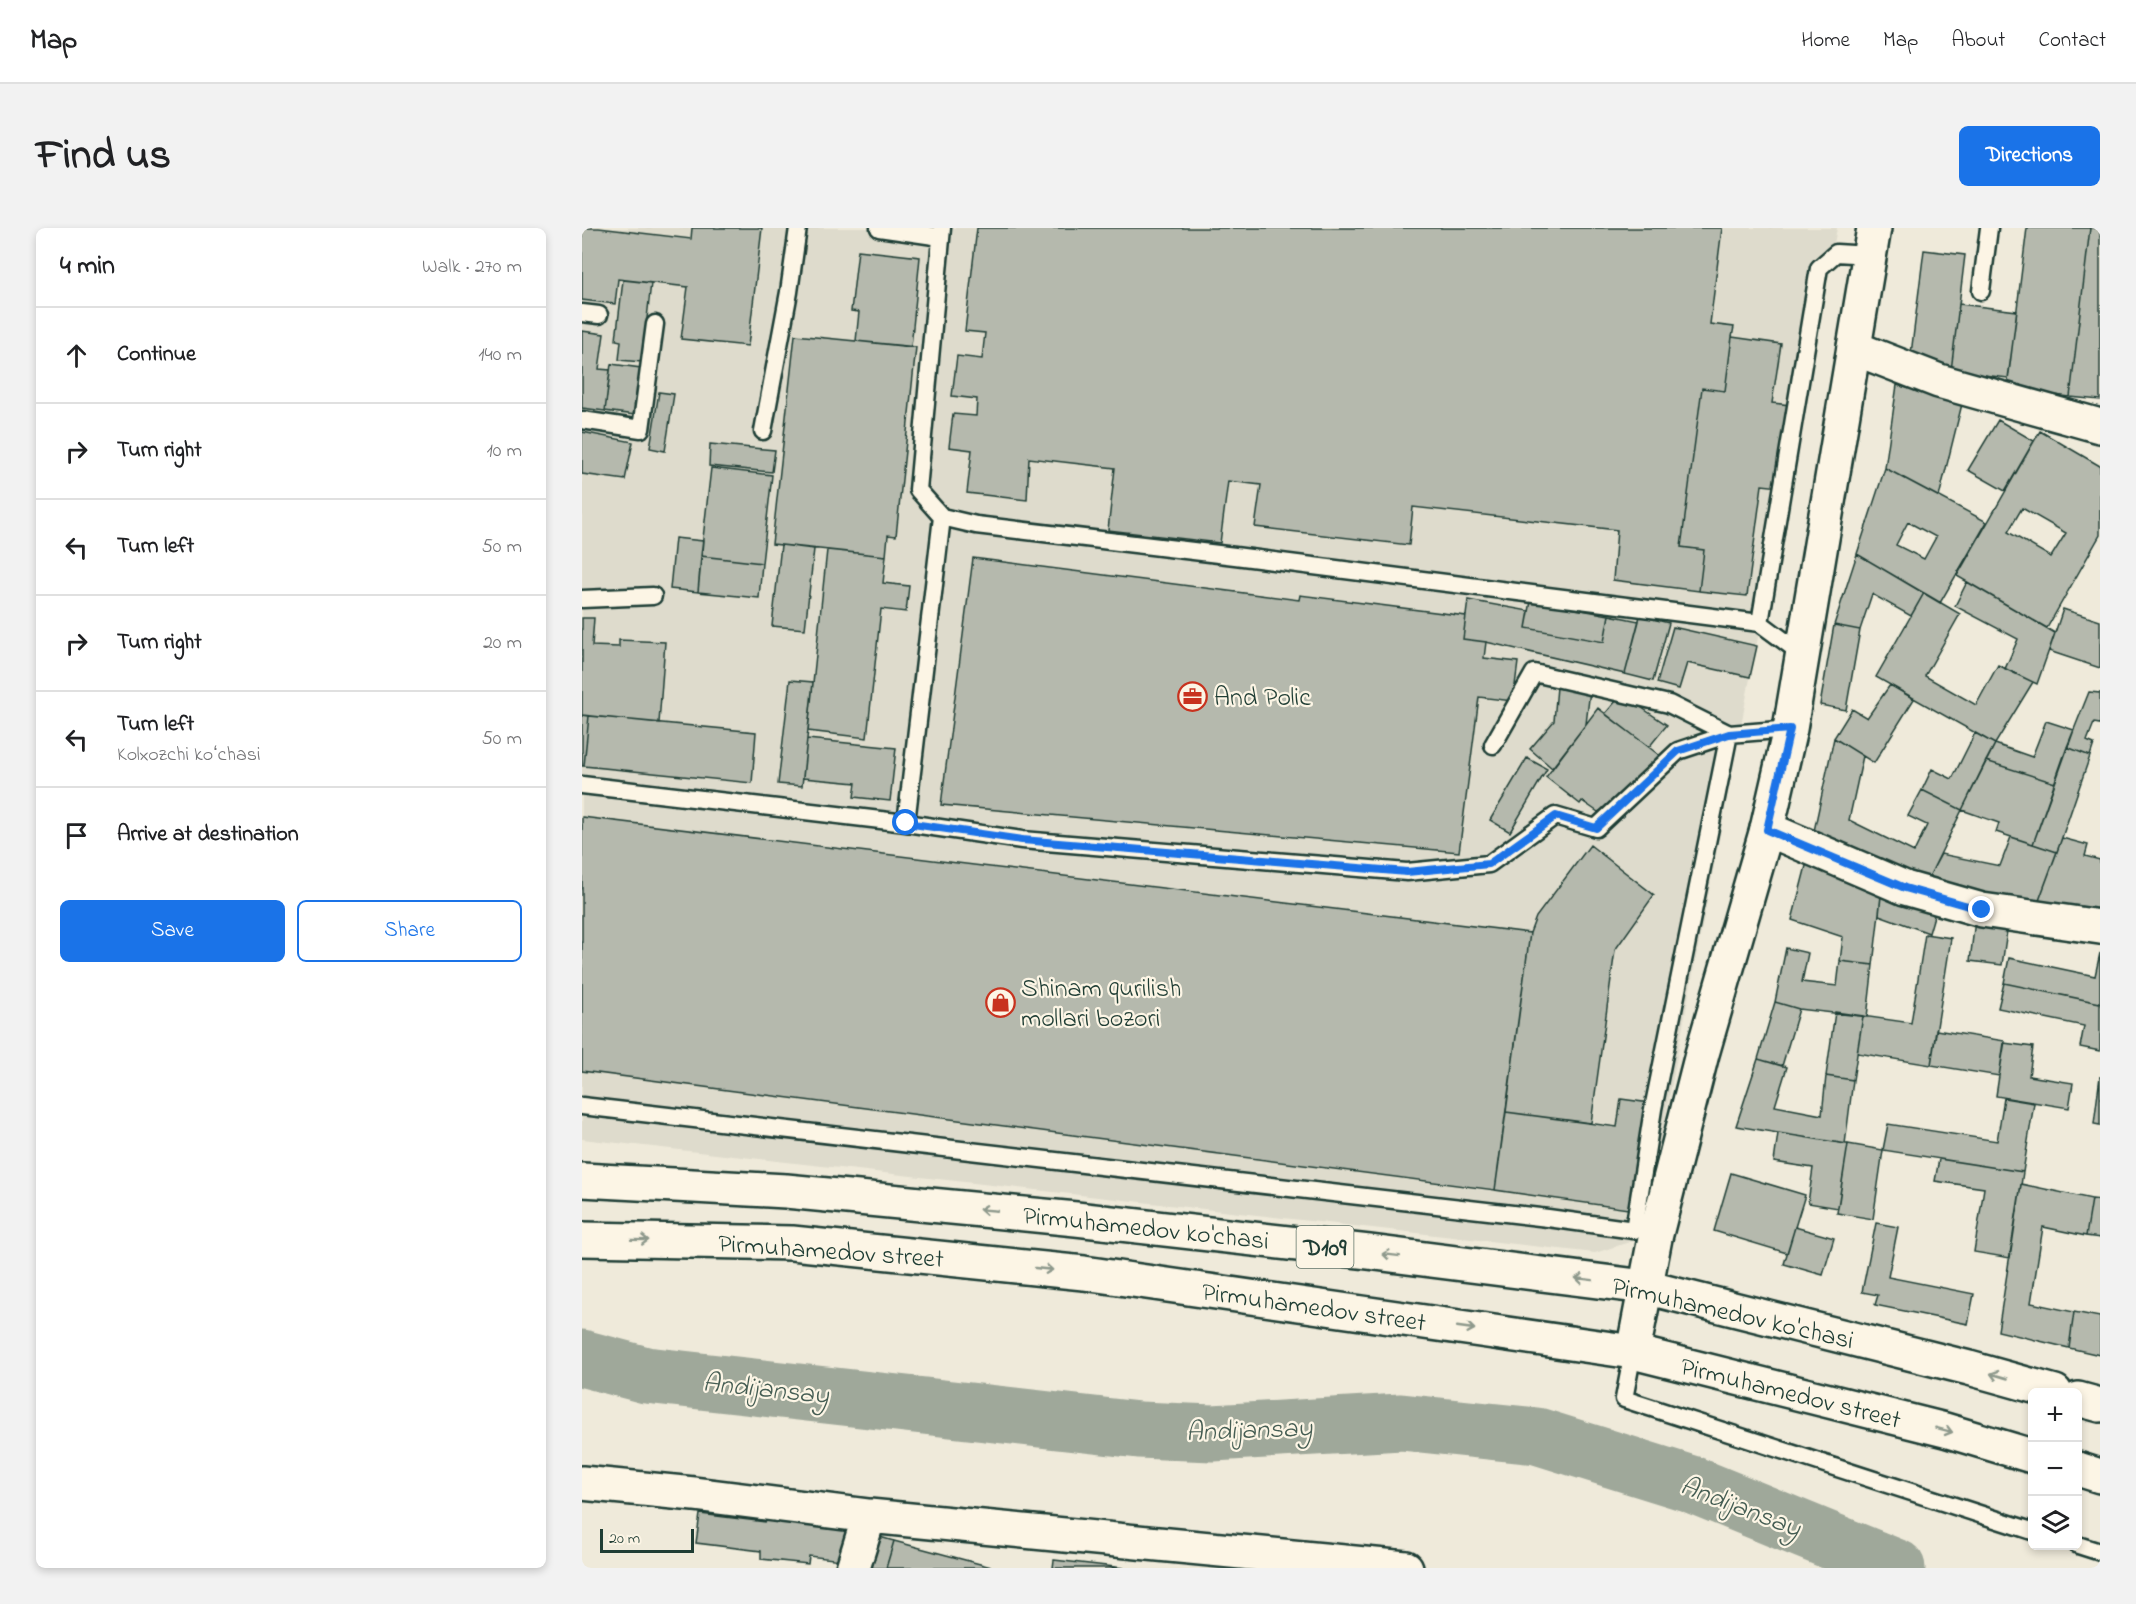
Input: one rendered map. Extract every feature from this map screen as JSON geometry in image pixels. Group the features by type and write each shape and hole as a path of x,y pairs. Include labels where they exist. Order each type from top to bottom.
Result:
{"main road":[{"path":"1633,1352 1655,1238 1702,1054 1767,830 1790,729 1872,242"},
{"path":"1854,348 1939,381 2100,426"},
{"path":"1767,830 1905,888 1982,910 2100,927"},
{"name":"Pirmuhamedov ko'chasi","path":"582,1180 786,1191 1076,1219 1380,1253 1645,1287 2041,1388"},
{"name":"Pirmuhamedov street","path":"582,1239 792,1243 1083,1273 1633,1352 1945,1430 2028,1455"},
{"path":"2082,1400 2100,1405"},
{"path":"2082,1470 2100,1476"},
{"path":"582,1483 694,1494 869,1516 1406,1568"},
{"path":"853,1568 869,1516"}],"lane":[{"path":"763,431 786,313 798,228"},
{"path":"879,228 942,232 918,490 942,517 976,525 1224,554 1760,623 1802,654"},
{"path":"1981,291 1989,228"},
{"path":"1760,623 1819,268 1836,253 1872,242"},
{"path":"582,420 641,429 656,324"},
{"path":"906,823 942,517"},
{"path":"582,599 653,596"},
{"path":"1493,745 1534,674 1669,704 1729,734"},
{"path":"582,785 906,823 1022,840 1407,872 1489,864 1556,816 1596,828 1678,751 1729,734 1790,729"},
{"path":"582,1106 1548,1218 1634,1230 1653,1109 1729,734"},
{"path":"1633,1352 1624,1399 2028,1530"},
{"path":"2082,1546 2100,1552"}],"shaded area":[{"path":"582,228 1837,228 1642,1238 1595,1253 582,1139"}],"building":[{"path":"582,228 691,239 692,228 762,228 748,346 681,339 688,287 618,279 615,304 582,300"},
{"path":"977,228 1722,228 1710,324 1734,327 1725,391 1702,388 1681,547 1704,550 1699,591 1613,580 1617,530 1413,507 1409,545 1255,527 1261,485 1228,481 1220,543 1108,530 1115,468 1029,458 1027,500 967,493 972,450 949,447 953,414 976,416 977,399 952,396 957,356 982,359 985,333 965,331"},
{"path":"2027,228 2090,228 2070,397 2007,389"},
{"path":"2090,228 2100,228 2100,400 2070,397"},
{"path":"858,250 920,257 911,347 856,341 859,312 851,311"},
{"path":"1924,250 1965,255 1951,371 1911,354"},
{"path":"623,280 651,283 642,362 619,360 621,341 616,340"},
{"path":"1959,304 2017,311 2008,378 1951,371"},
{"path":"582,331 604,334 599,369 610,370 605,411 582,408"},
{"path":"795,335 916,347 896,536 888,535 886,556 772,544"},
{"path":"1732,337 1781,344 1772,403 1791,405 1780,487 1762,485 1747,596 1699,591 1704,550 1681,547 1702,388 1725,391"},
{"path":"611,364 641,368 635,415 605,411"},
{"path":"1897,385 1962,404 1939,497 1885,468"},
{"path":"659,392 674,394 665,451 650,448"},
{"path":"1998,420 2034,441 2005,491 1968,470"},
{"path":"2040,431 2100,466 2100,535 2047,628 1957,576","holes":["2022,508 2066,533 2051,557 2008,532"]},
{"path":"582,432 633,442 625,480 582,474"},
{"path":"710,444 775,450 772,472 709,466"},
{"path":"711,468 772,475 762,563 701,556"},
{"path":"1885,468 1987,522 1940,603 1857,554","holes":["1908,522 1936,537 1924,559 1896,545"]},
{"path":"675,538 703,541 698,592 670,589"},
{"path":"781,545 814,549 805,629 772,626"},
{"path":"827,550 886,556 883,583 909,586 906,612 881,609 867,738 808,731"},
{"path":"1857,554 1924,593 1911,616 1872,594 1860,630 1834,625"},
{"path":"701,556 762,563 759,598 698,592"},
{"path":"973,558 1299,600 1300,595 1466,616 1463,639 1486,642 1484,658 1518,662 1513,701 1479,697 1459,852 941,805"},
{"path":"1967,582 2055,633 2037,684 2005,669 2018,639 1955,606"},
{"path":"1924,593 1960,614 1925,676 1976,705 1998,665 2033,682 1995,744 1876,677"},
{"path":"1468,600 1529,611 1526,628 1604,642 1609,615 1639,621 1625,674 1486,642 1463,639"},
{"path":"1531,601 1609,615 1604,642 1526,628"},
{"path":"2063,609 2100,621 2100,668 2049,651"},
{"path":"1640,616 1669,623 1653,681 1625,674"},
{"path":"582,618 594,618 592,646 619,647 619,640 665,642 659,723 582,715"},
{"path":"1834,625 1860,630 1846,710 1820,705"},
{"path":"1673,627 1757,646 1750,677 1687,663 1679,689 1657,683"},
{"path":"790,680 813,682 802,786 778,784"},
{"path":"1890,685 1914,699 1874,763 1834,738 1852,709 1867,718"},
{"path":"1557,687 1590,690 1586,724 1552,768 1530,749 1554,721"},
{"path":"2089,692 2100,693 2100,724 2094,723 2087,741 2094,744 2090,756 2067,747"},
{"path":"1621,695 1643,702 1642,708 1667,725 1649,747 1605,714"},
{"path":"1598,708 1659,755 1619,802 1598,812 1582,801 1580,804 1546,777"},
{"path":"582,715 589,716 584,766 582,766"},
{"path":"589,716 756,732 752,783 584,766"},
{"path":"2046,721 2074,730 2055,783 1986,761 1995,744 2032,757"},
{"path":"1975,733 1995,744 1962,810 1922,790 1932,769 1952,779"},
{"path":"1834,738 1863,756 1849,820 1914,852 1927,825 1908,816 1922,790 1962,810 1924,887 1814,831"},
{"path":"807,739 896,748 890,801 854,797 856,783 803,778"},
{"path":"2067,747 2090,756 2057,852 2033,844"},
{"path":"1527,758 1547,769 1510,832 1490,820"},
{"path":"1986,761 2055,783 2033,844 1996,832 1999,823 1962,810"},
{"path":"582,817 1530,933 1495,1190 582,1071"},
{"path":"2011,837 2057,852 2037,906 1925,884 1941,854 2000,866"},
{"path":"2062,838 2088,845 2085,856 2100,860 2100,917 2037,906"},
{"path":"1590,845 1654,895 1615,950 1591,1123 1506,1112 1530,933 1536,917"},
{"path":"1808,858 1882,887 1873,965 1840,961 1843,937 1792,920"},
{"path":"1882,887 1936,909 1929,933 1879,915"},
{"path":"1975,920 2008,924 2002,965 1970,961"},
{"path":"1925,934 1951,938 1931,1065 1857,1053 1863,1016 1911,1023"},
{"path":"1786,948 1808,953 1802,982 1837,986 1840,961 1873,965 1867,1017 1799,1009 1775,1002"},
{"path":"2100,953 2100,1003 2004,983 2009,958 2095,976"},
{"path":"2004,983 2100,1003 2100,1051 2080,1047 2084,1026 1998,1008"},
{"path":"1775,1002 1799,1009 1782,1066 1758,1059"},
{"path":"1835,1012 1863,1016 1853,1080 1826,1076"},
{"path":"1936,1030 2005,1041 1999,1076 1931,1065"},
{"path":"2004,1043 2033,1047 2029,1076 2073,1083 2069,1108 1996,1096"},
{"path":"1758,1059 1787,1067 1775,1106 1822,1115 1826,1076 1853,1080 1845,1144 1736,1126"},
{"path":"2100,1076 2100,1125 2094,1124"},
{"path":"2004,1098 2034,1103 2023,1172 1883,1150 1888,1124 1997,1141"},
{"path":"1621,1099 1650,1103 1635,1210 1495,1190 1506,1112 1617,1127"},
{"path":"1778,1133 1848,1144 1838,1208 1808,1203 1813,1168 1774,1162"},
{"path":"1848,1144 1883,1150 1873,1219 1837,1213"},
{"path":"1939,1159 2023,1172 2010,1258 1974,1252 1984,1188 1935,1181"},
{"path":"1731,1173 1805,1195 1787,1253 1714,1231"},
{"path":"2021,1184 2092,1199 2086,1236 2043,1227 2031,1303 2074,1312 2069,1348 1998,1331"},
{"path":"2092,1199 2100,1200 2100,1238 2086,1236"},
{"path":"1876,1223 1898,1227 1888,1277 1974,1294 1968,1324 1875,1305 1878,1295 1862,1292"},
{"path":"1795,1227 1834,1238 1823,1275 1784,1264"},
{"path":"2074,1312 2100,1317 2100,1355 2069,1348"},
{"path":"700,1514 765,1522 765,1514 853,1530 849,1561 809,1556 808,1564 761,1559 761,1551 696,1543"},
{"path":"869,1534 894,1541 886,1568 860,1568"},
{"path":"894,1541 995,1568 886,1568"},
{"path":"1054,1560 1124,1568 1053,1568"}],"waterway":[{"name":"Andijansay","path":"582,1358 646,1375 1139,1430 1213,1433 1401,1422 1537,1436 1691,1484 1897,1568"}],"place":[{"name":"And Polic","path":"1193,696"},
{"name":"Shinam qurilish mollari bozori","path":"1000,1002"}],"route":[{"path":"906,823 1022,840 1407,872 1489,864 1556,816 1596,828 1678,751 1729,734 1790,729 1767,830 1905,888 1982,910"}]}
